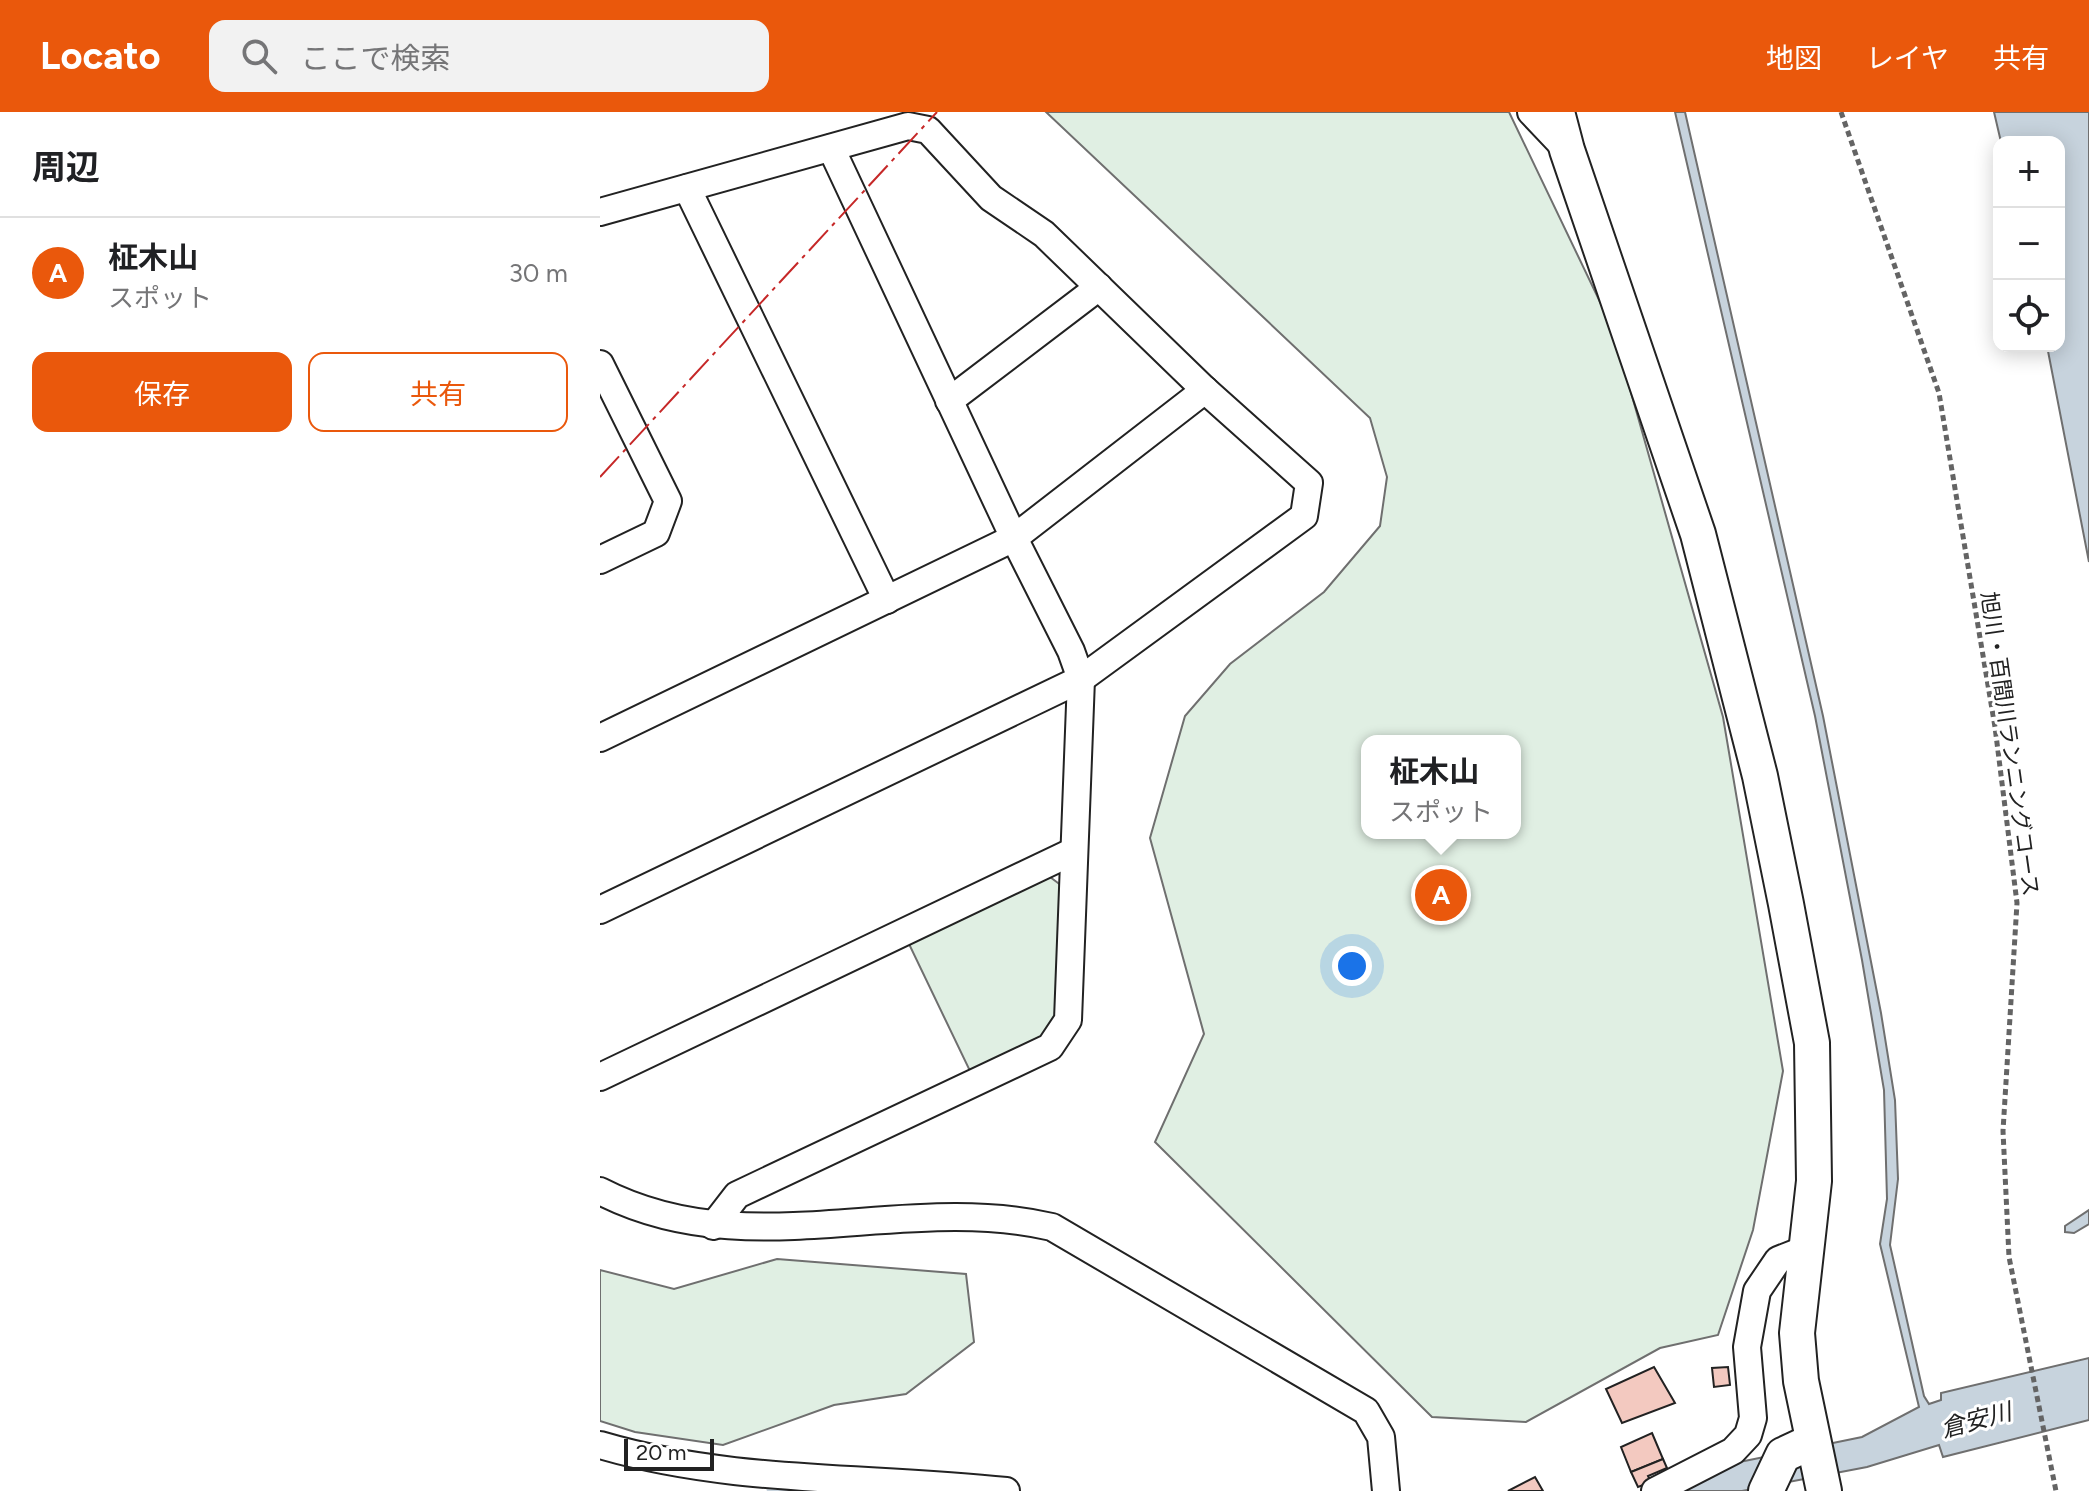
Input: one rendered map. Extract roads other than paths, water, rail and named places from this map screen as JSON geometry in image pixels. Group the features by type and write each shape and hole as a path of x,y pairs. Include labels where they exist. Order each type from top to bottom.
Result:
{"street":[{"path":"1531,112 1567,150"},
{"path":"1557,112 1567,150 1698,534 1760,776 1812,1043 1816,1129 1797,1333 1801,1381 1824,1491"},
{"path":"600,212 908,126 928,130 991,198 1044,234 1205,390 1309,483 1304,516 1081,679 600,910"},
{"path":"713,1226 737,1195 1050,1047 1068,1020 1081,679 1071,651 1014,538 831,148"},
{"path":"687,188 887,600"},
{"path":"949,401 1099,287"},
{"path":"600,364 668,501 656,533 600,560"},
{"path":"600,738 1014,538 1205,390"},
{"path":"600,1077 1074,851"},
{"path":"600,1191 646,1212 713,1226 767,1229 965,1215 1007,1216 1052,1227 1366,1411 1381,1437 1386,1491"},
{"path":"1655,1491 1733,1451 1748,1435 1753,1418 1747,1347 1757,1291 1778,1260 1806,1249"},
{"path":"1766,1491 1783,1455 1813,1441"},
{"path":"600,1445 676,1465 779,1477 934,1483 1006,1491"}],"water":[{"name":"倉安川","path":"1675,112 1685,112 1823,716 1881,1013 1895,1100 1898,1179 1890,1245 1924,1396 1929,1404 1941,1400 1941,1393 2089,1358 2089,1420 1943,1457 1939,1445 1867,1467 1742,1491 1679,1491 1725,1465 1862,1437 1919,1407 1880,1244 1887,1199 1884,1090 1862,960 1815,716"},
{"path":"1994,112 2089,112 2089,562 2048,352 2065,352 2065,136 2000,136"},
{"path":"2089,1210 2089,1224 2074,1233 2065,1232 2065,1226"}],"waterway":[{"path":"771,1489 820,1491"}],"place":[{"name":"柾木山","path":"1441,895"}]}
